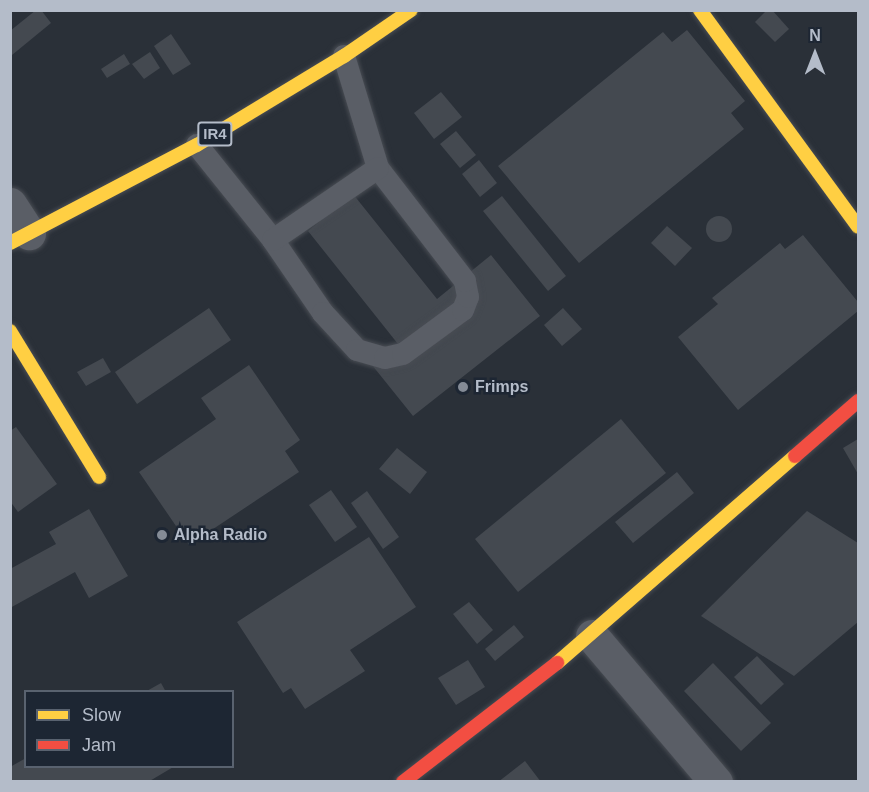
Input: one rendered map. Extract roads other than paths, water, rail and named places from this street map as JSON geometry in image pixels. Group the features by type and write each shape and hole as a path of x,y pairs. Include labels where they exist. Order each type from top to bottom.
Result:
{"street":[{"name":"IR4","path":"20,238 197,145 344,56 411,10"},
{"path":"700,10 858,227"},
{"path":"10,204 20,238"},
{"path":"10,331 99,477"},
{"path":"403,782 592,636 858,401"},
{"path":"592,636 716,782"}],"lane":[{"path":"197,145 273,240 323,313 357,350 385,358 403,354 463,310 468,297 459,268 378,168 344,56"},
{"path":"273,240 378,168"}],"place":[{"name":"Frimps","path":"463,387"},
{"name":"Alpha Radio","path":"162,535"}]}
